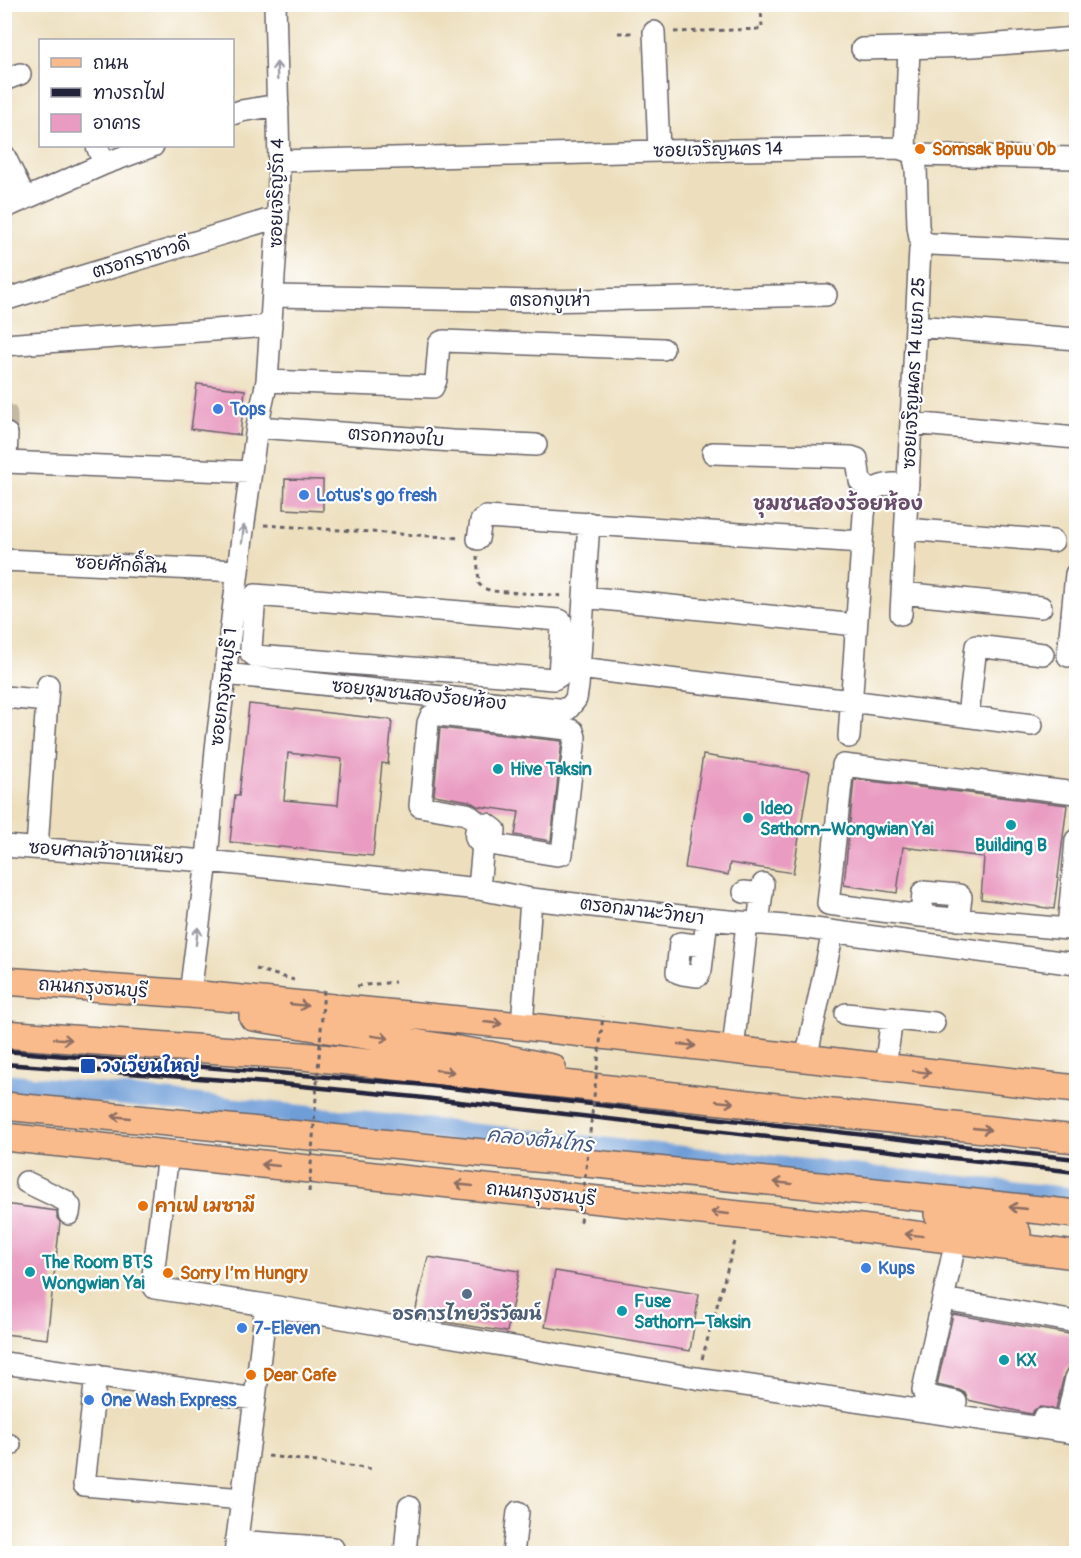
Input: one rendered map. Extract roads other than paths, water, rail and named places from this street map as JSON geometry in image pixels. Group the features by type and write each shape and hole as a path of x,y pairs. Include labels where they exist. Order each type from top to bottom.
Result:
{"main road":[{"name":"ถนนกรุงธนบุรี","path":"8,982 190,994 522,1026 1077,1089"},
{"path":"8,982 179,1005 489,1055 565,1070 667,1096"},
{"path":"4,1034 302,1056 1077,1139"},
{"name":"ถนนกรุงธนบุรี","path":"4,1106 830,1187 1077,1214"},
{"path":"1010,1132 1077,1125"},
{"path":"4,1131 292,1145 409,1145"},
{"name":"ถนนกรุงธนบุรี","path":"4,1137 742,1215 1077,1255"},
{"path":"830,1187 1077,1248"}],"street":[{"name":"ซอยเจริญรัถ 4","path":"267,381 278,217 275,4"},
{"path":"654,33 658,150"},
{"path":"862,49 973,46 1077,38"},
{"path":"909,48 909,153 916,168 920,238 931,244 1077,251"},
{"path":"234,113 278,105"},
{"path":"4,208 100,155 147,147"},
{"name":"ซอยเจริญนคร 14","path":"279,161 658,150 898,148 909,153 1077,158"},
{"path":"4,155 25,198"},
{"name":"ตรอกราชาวดี","path":"4,300 278,217"},
{"name":"ซอยเจริญนคร 14 แยก 25","path":"924,242 920,249 902,603 1041,607"},
{"name":"ตรอกงูเห่า","path":"273,296 538,301 826,295"},
{"path":"4,345 271,326"},
{"path":"916,326 1077,339"},
{"path":"267,381 433,387 436,380 439,344 444,341 663,349"},
{"name":"ซอยกรุงธนบุรี 1","path":"190,994 207,861 225,674 245,594 238,571 257,427 267,381"},
{"path":"911,423 1077,438"},
{"name":"ตรอกทองใบ","path":"257,427 536,445"},
{"path":"7,434 6,462 251,472"},
{"path":"713,453 851,457 857,459 860,481 872,491"},
{"path":"849,737 864,515 868,496 875,489 892,483 908,484"},
{"path":"477,540 481,521 486,517 862,542"},
{"name":"ซอยชุมชนสองร้อยห้อง","path":"225,674 568,709 576,699 589,523"},
{"path":"906,530 1053,541"},
{"name":"ซอยศักดิ์สิน","path":"4,560 238,571"},
{"path":"1068,656 1077,574"},
{"path":"245,594 560,620 562,627 559,676 551,679 255,656 251,653 245,594"},
{"path":"584,597 856,625"},
{"path":"968,717 976,646 1043,654"},
{"path":"579,668 851,701 1032,726"},
{"path":"5,698 48,693 37,848"},
{"path":"479,889 485,838 467,814 420,806 428,723 431,716 450,716 573,731 575,737 562,854 557,855 485,838"},
{"path":"1077,793 843,765 828,904 939,918 1068,929 1077,840"},
{"name":"ซอยศาลเจ้าอาเหนียว","path":"4,846 207,861"},
{"name":"ตรอกมานะวิทยา","path":"207,861 479,889 531,899 833,932 1077,964"},
{"path":"733,1050 753,924 756,890"},
{"path":"522,1026 531,899"},
{"path":"936,945 939,918"},
{"path":"704,946 707,919"},
{"path":"806,1059 833,932"},
{"path":"846,1014 934,1023"},
{"path":"885,1068 892,1018"},
{"path":"168,1154 153,1272 153,1287 158,1289 266,1305 696,1378 1077,1433"},
{"path":"26,1182 66,1201 70,1206 69,1214"},
{"path":"956,1240 924,1394 1060,1423 1067,1419 1077,1378"},
{"path":"943,1299 1077,1322"},
{"path":"266,1305 235,1547 333,1548"},
{"path":"4,1363 255,1399"},
{"path":"96,1375 84,1485 242,1499"},
{"path":"405,1554 409,1507"},
{"path":"513,1554 518,1512"}],"waterway":[{"name":"คลองต้นไทร","path":"4,1083 1076,1198"}],"tunnel":[{"path":"4,414 7,414 7,434"}],"railway":[{"path":"4,1051 415,1084 1076,1159"},
{"path":"4,1064 281,1084 415,1097 1076,1172"}],"place":[{"name":"Somsak Bpuu Ob","path":"920,149"},
{"name":"Tops","path":"218,409"},
{"name":"Lotus's go fresh","path":"304,495"},
{"name":"Hive Taksin","path":"498,769"},
{"name":"Ideo Sathorn–Wongwian Yai","path":"748,818"},
{"name":"Building B","path":"1011,825"},
{"name":"วงเวียนใหญ่","path":"88,1066"},
{"name":"คาเฟ เมซามี","path":"143,1206"},
{"name":"Kups","path":"866,1268"},
{"name":"The Room BTS Wongwian Yai","path":"30,1272"},
{"name":"Sorry I’m Hungry","path":"168,1273"},
{"name":"อรคารไทยวีรวัฒน์","path":"467,1294"},
{"name":"Fuse Sathorn–Taksin","path":"622,1311"},
{"name":"7-Eleven","path":"242,1328"},
{"name":"KX","path":"1004,1360"},
{"name":"Dear Cafe","path":"251,1375"},
{"name":"One Wash Express","path":"89,1400"}],"district":[{"name":"ชุมชนสองร้อยห้อง","path":"838,503"}]}
